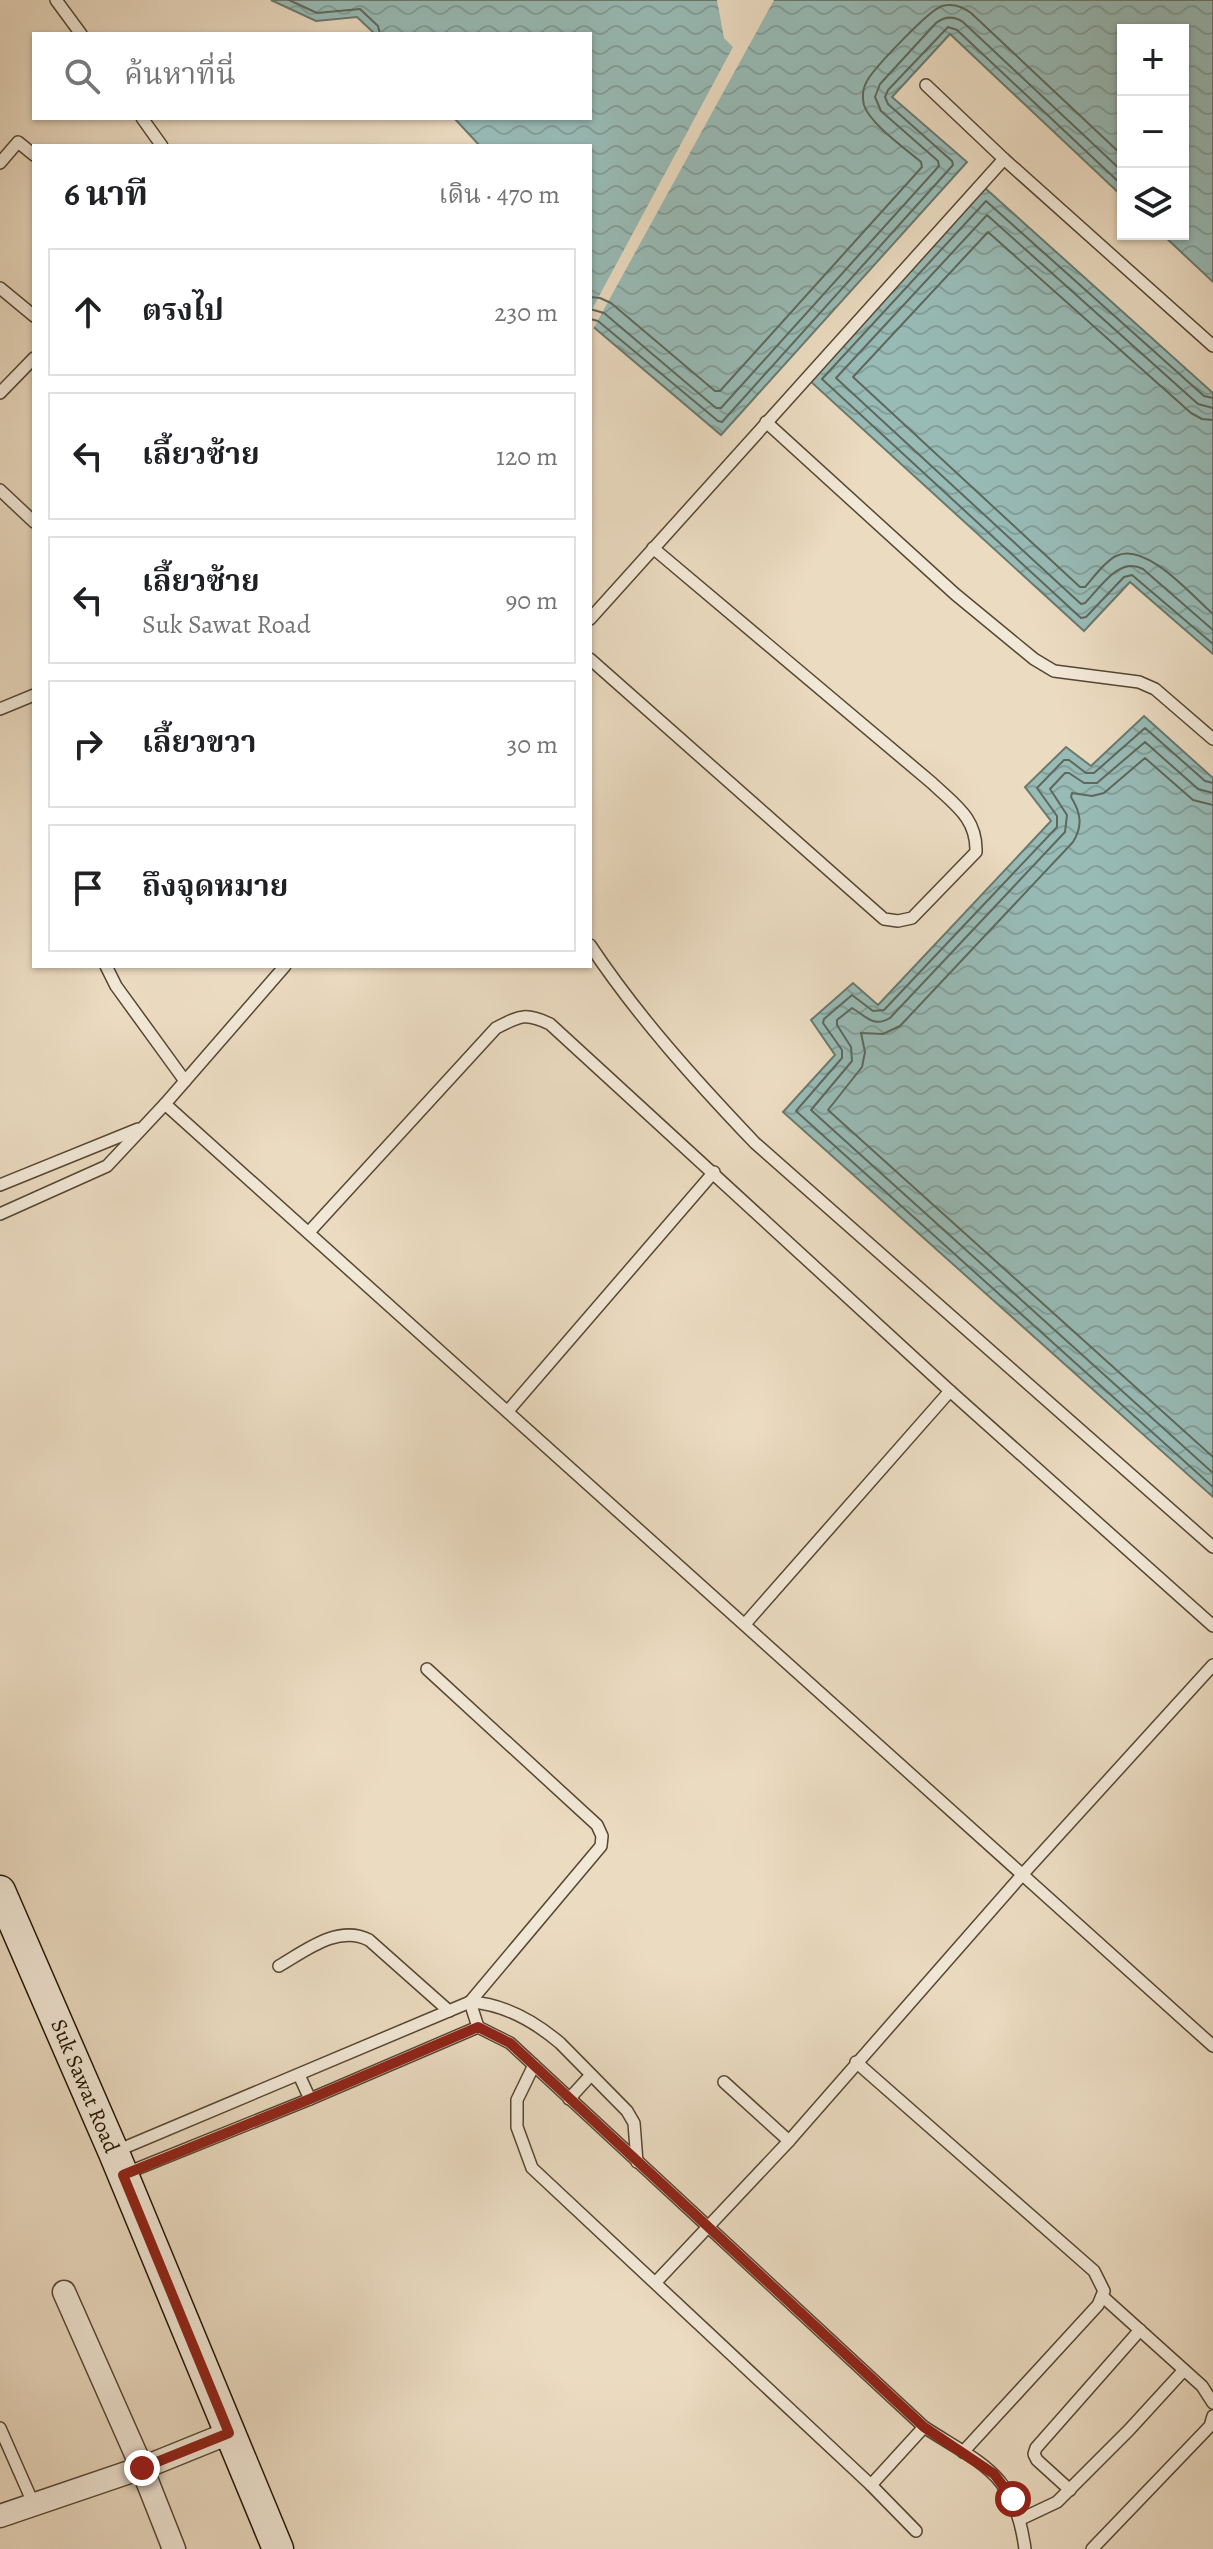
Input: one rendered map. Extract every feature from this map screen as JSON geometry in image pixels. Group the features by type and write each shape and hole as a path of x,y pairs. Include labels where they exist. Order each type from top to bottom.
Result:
{"main road":[{"name":"Suk Sawat Road","path":"3,1906 118,2164 278,2549"}],"street":[{"path":"64,2292 146,2466 174,2549"},
{"path":"0,2516 146,2466 229,2433"}],"lane":[{"path":"56,0 80,32"},
{"path":"926,85 1213,346"},
{"path":"143,120 161,144"},
{"path":"0,163 18,142 32,153"},
{"path":"592,617 1004,159"},
{"path":"0,288 32,314"},
{"path":"0,393 32,360"},
{"path":"766,422 955,594 1034,659 1054,671 1121,679 1155,689 1213,739"},
{"path":"0,490 32,520"},
{"path":"592,661 884,919 898,921 912,918 976,852 976,835 971,821 932,783 653,548"},
{"path":"0,709 32,696"},
{"path":"592,948 622,994 755,1143 1213,1547"},
{"path":"107,968 116,986 185,1081"},
{"path":"0,1214 107,1166 283,968"},
{"path":"310,1231 496,1028 519,1016 533,1016 550,1024 950,1391 1213,1626"},
{"path":"165,1104 310,1231 1213,2046"},
{"path":"0,1185 138,1129"},
{"path":"508,1411 714,1172"},
{"path":"745,1624 950,1391"},
{"path":"656,2282 789,2141 1022,1875 1213,1665"},
{"path":"427,1669 597,1825 602,1836 601,1846 470,2002"},
{"path":"279,1966 324,1940 357,1934 369,1940 449,2011"},
{"path":"470,2002 478,2027 510,2043 924,2427 994,2474 1013,2499 1021,2519 1025,2549"},
{"path":"118,2164 299,2075 470,2002 489,2003 508,2010 548,2033 627,2111 634,2123 637,2162"},
{"path":"118,2164 310,2099 478,2027"},
{"path":"856,2062 1094,2271 1104,2291 1098,2305 963,2452"},
{"path":"534,2065 517,2100 517,2127 532,2168 871,2485 916,2531"},
{"path":"299,2075 310,2099"},
{"path":"569,2099 590,2076"},
{"path":"724,2082 789,2141"},
{"path":"1102,2296 1202,2386 1213,2403"},
{"path":"1070,2490 1037,2460 1034,2454 1036,2448 1140,2330"},
{"path":"1021,2519 1057,2502 1184,2370"},
{"path":"1092,2549 1210,2426 1213,2416"},
{"path":"871,2485 924,2427"},
{"path":"0,2428 34,2506"}],"water":[{"path":"271,0 1213,0 1213,282 1168,240 1189,240 1189,24 1117,24 1117,191 950,34 892,97 967,162 721,435 592,326 592,144 478,144 456,120 592,120 592,32 373,32 357,17 316,21"},
{"path":"985,188 1213,393 1213,654 1130,582 1084,631 809,380"},
{"path":"1144,716 1213,778 1213,1497 783,1112 835,1055 811,1020 853,983 878,1005 1051,821 1025,787 1066,747 1091,766"}],"pier":[{"path":"717,0 774,0 592,331 592,309 733,47 724,38"}],"route":[{"path":"142,2468 229,2433 123,2175 478,2027 510,2043 924,2427 994,2474 1013,2499"}]}
